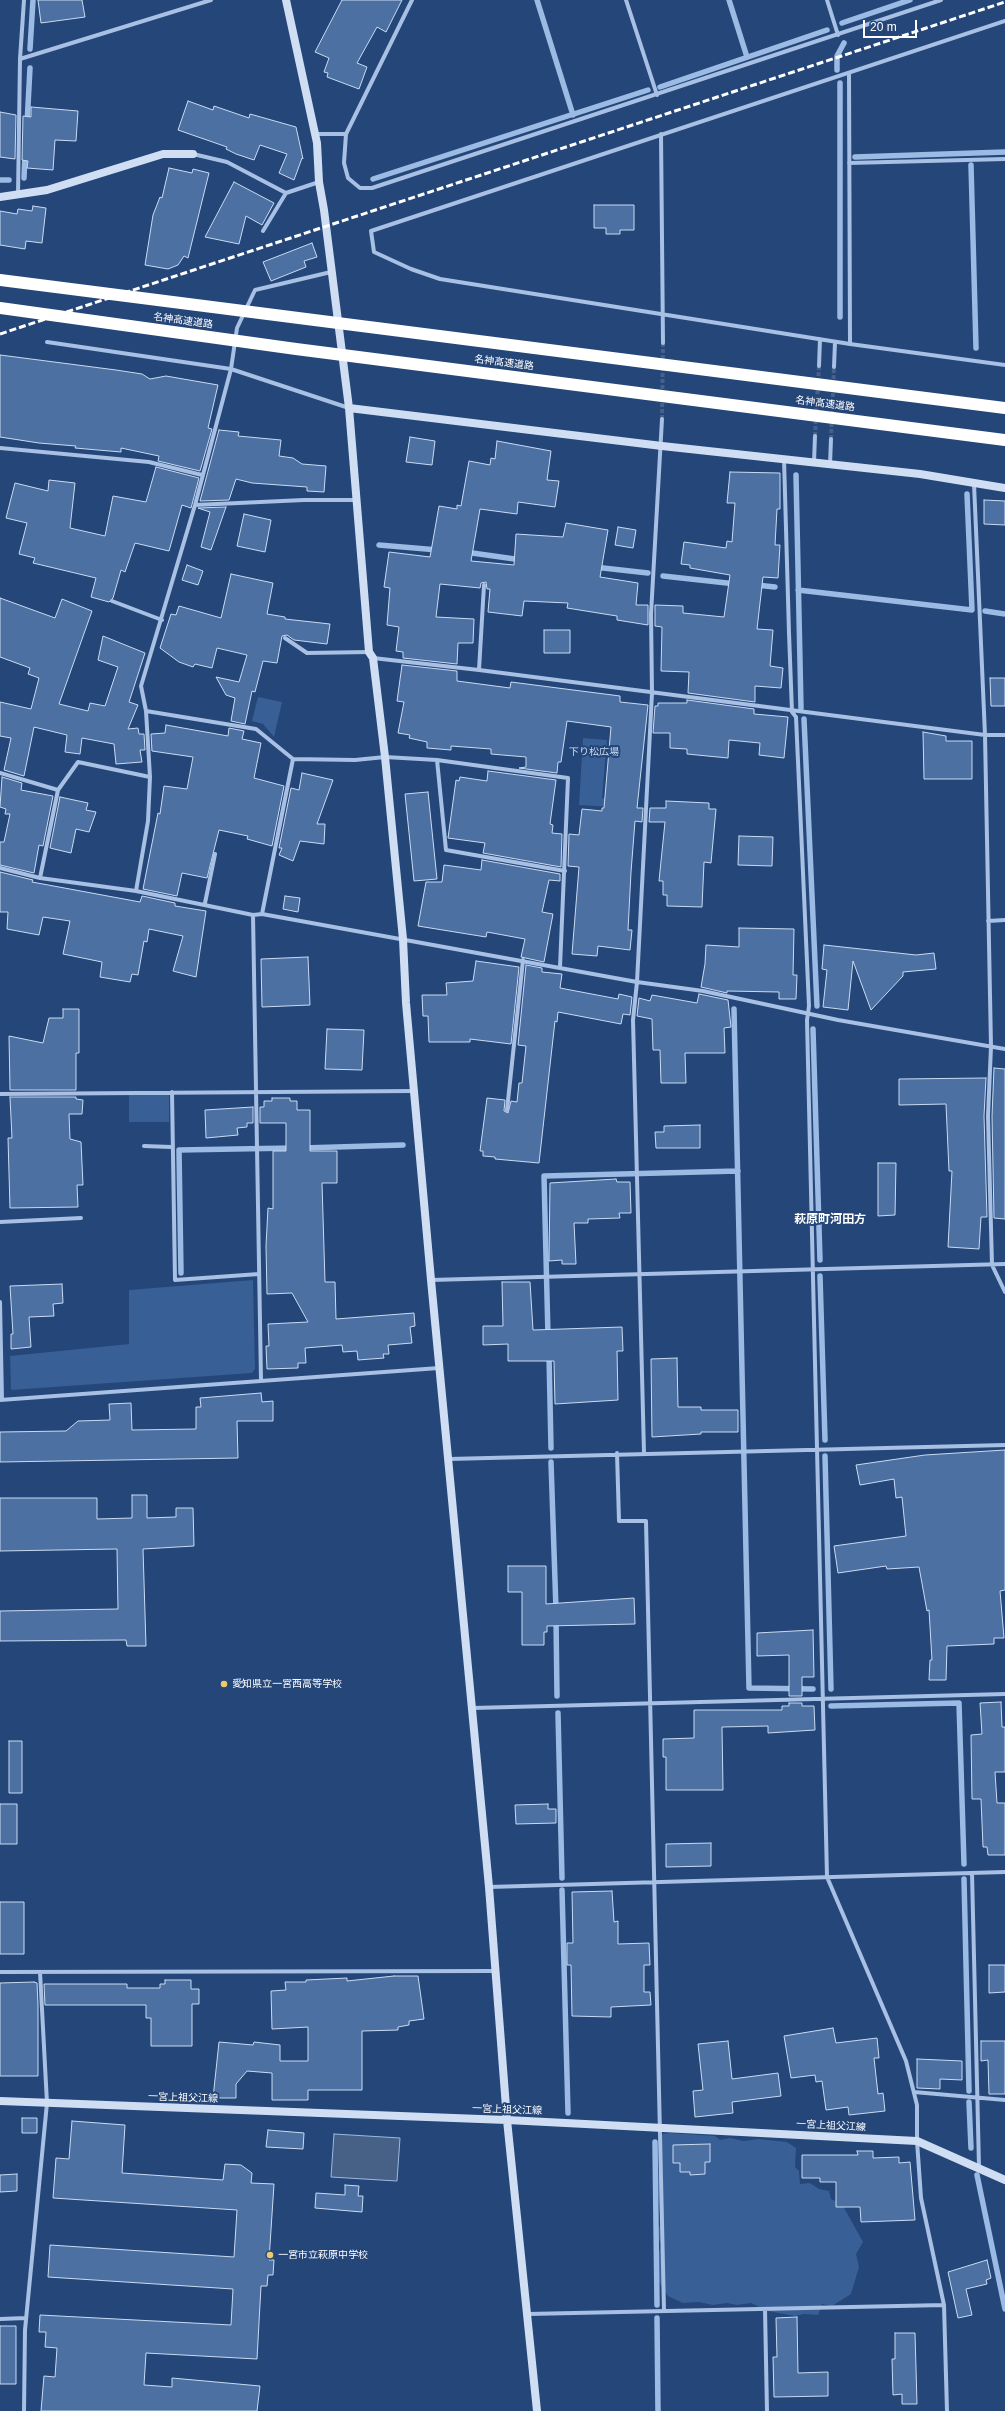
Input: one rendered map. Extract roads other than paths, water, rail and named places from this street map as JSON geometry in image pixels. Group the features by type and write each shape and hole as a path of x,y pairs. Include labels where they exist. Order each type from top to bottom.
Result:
{"highway":[{"name":"名神高速道路","path":"0,280 1005,408"},
{"name":"名神高速道路","path":"0,308 296,349 1005,440"}],"street":[{"path":"18,196 20,59 24,0"},
{"path":"20,59 211,0"},
{"path":"286,0 315,134 319,182 324,210 349,408 371,655 385,757 404,939 406,1003 431,1280 473,1708 489,1887 494,1970 507,2120 537,2411"},
{"path":"412,0 346,134 344,163 348,178 360,188 372,188 657,95 940,0"},
{"path":"626,0 657,95"},
{"path":"827,0 838,35"},
{"path":"1005,21 371,231 374,252 411,269 440,279 820,340 1005,365"},
{"path":"849,73 850,344"},
{"path":"315,134 346,134"},
{"path":"661,134 663,343"},
{"path":"0,197 18,196 47,190 163,154 193,154 227,162 286,192"},
{"path":"849,163 1005,159"},
{"path":"263,231 286,192 319,182"},
{"path":"136,891 148,821 150,777 146,711 142,686 195,506 230,369 237,328 255,290 331,272"},
{"path":"819,366 820,340"},
{"path":"47,342 230,369 349,408 662,446 920,474 1005,488"},
{"path":"834,367 836,342"},
{"path":"644,1453 632,1020 637,982 652,693 651,614 662,446 662,419"},
{"path":"814,462 815,436"},
{"path":"830,464 831,438"},
{"path":"0,448 149,462 202,475"},
{"path":"784,459 792,712 796,717 808,1014 827,1877 906,2061 917,2105 917,2141 921,2198 944,2305 947,2411"},
{"path":"974,484 985,735 991,1047 988,1116 992,1265 1005,1292"},
{"path":"195,506 304,500 357,500"},
{"path":"479,670 484,585"},
{"path":"112,601 162,620"},
{"path":"285,638 307,653 371,655 792,712 985,735 1005,735"},
{"path":"146,711 256,729 293,759 355,760 385,757 437,760 568,778 560,967"},
{"path":"262,914 293,759"},
{"path":"437,760 446,850 565,871"},
{"path":"40,878 58,790 78,762 150,777"},
{"path":"0,773 58,790"},
{"path":"205,903 215,854"},
{"path":"0,868 40,878 136,891 205,903 253,914 262,914 523,960 637,982 703,991 808,1014 1005,1049"},
{"path":"253,914 261,1380"},
{"path":"988,921 1005,920"},
{"path":"507,1110 523,960"},
{"path":"0,1094 415,1091"},
{"path":"172,1092 173,1138 171,1147 175,1280 259,1274"},
{"path":"144,1146 171,1147"},
{"path":"0,1222 81,1218"},
{"path":"431,1280 813,1268 1005,1264"},
{"path":"0,1302 1,1400 440,1368"},
{"path":"449,1459 617,1453 1005,1445"},
{"path":"617,1453 619,1521 646,1521 664,2310"},
{"path":"473,1708 1005,1694"},
{"path":"489,1887 1005,1872"},
{"path":"972,1873 979,2167"},
{"path":"0,1972 494,1970"},
{"path":"24,2411 26,2318 47,2103 40,1972"},
{"path":"914,2092 1005,2100"},
{"name":"一宮上祖父江線","path":"0,2101 507,2120 917,2141 979,2167 1005,2180"},
{"path":"528,2314 944,2305"},
{"path":"765,2309 767,2411"},
{"path":"0,2319 26,2318"}],"waterway":[{"path":"30,49 33,0"},
{"path":"537,0 573,115"},
{"path":"729,0 747,57"},
{"path":"842,23 910,0"},
{"path":"660,87 827,30"},
{"path":"837,70 837,56 844,43"},
{"path":"27,124 30,68"},
{"path":"840,83 840,317"},
{"path":"373,179 648,90"},
{"path":"855,157 1005,152"},
{"path":"24,178 25,154"},
{"path":"971,165 976,348"},
{"path":"0,180 9,180"},
{"path":"796,475 801,708"},
{"path":"798,590 972,610 967,494"},
{"path":"379,545 438,550"},
{"path":"465,552 522,560"},
{"path":"594,567 648,573"},
{"path":"663,576 736,584"},
{"path":"756,585 775,587"},
{"path":"985,611 1005,614"},
{"path":"804,719 817,1006"},
{"path":"734,1009 749,1688 813,1689"},
{"path":"813,1029 820,1260"},
{"path":"303,1148 403,1145"},
{"path":"181,1273 179,1150 293,1148"},
{"path":"548,1336 544,1176 738,1171"},
{"path":"820,1276 825,1440"},
{"path":"549,1355 551,1448"},
{"path":"825,1456 831,1689"},
{"path":"551,1462 556,1610"},
{"path":"556,1618 557,1696"},
{"path":"831,1706 959,1703 964,1864"},
{"path":"558,1713 562,1878"},
{"path":"964,1879 969,2091"},
{"path":"562,1890 568,2113"},
{"path":"969,2102 971,2148"},
{"path":"655,2142 657,2305"},
{"path":"977,2175 1005,2309"},
{"path":"657,2318 658,2411"}],"tunnel":[{"path":"662,419 663,343"},
{"path":"815,436 819,366"},
{"path":"831,439 834,367"}],"railway":[{"path":"0,334 1005,2"}],"place":[{"name":"愛知県立一宮西高等学校","path":"224,1684"},
{"name":"一宮市立萩原中学校","path":"270,2255"}],"district":[{"name":"萩原町河田方","path":"830,1220"}],"park label":[{"name":"下り松広場","path":"594,752"}]}
